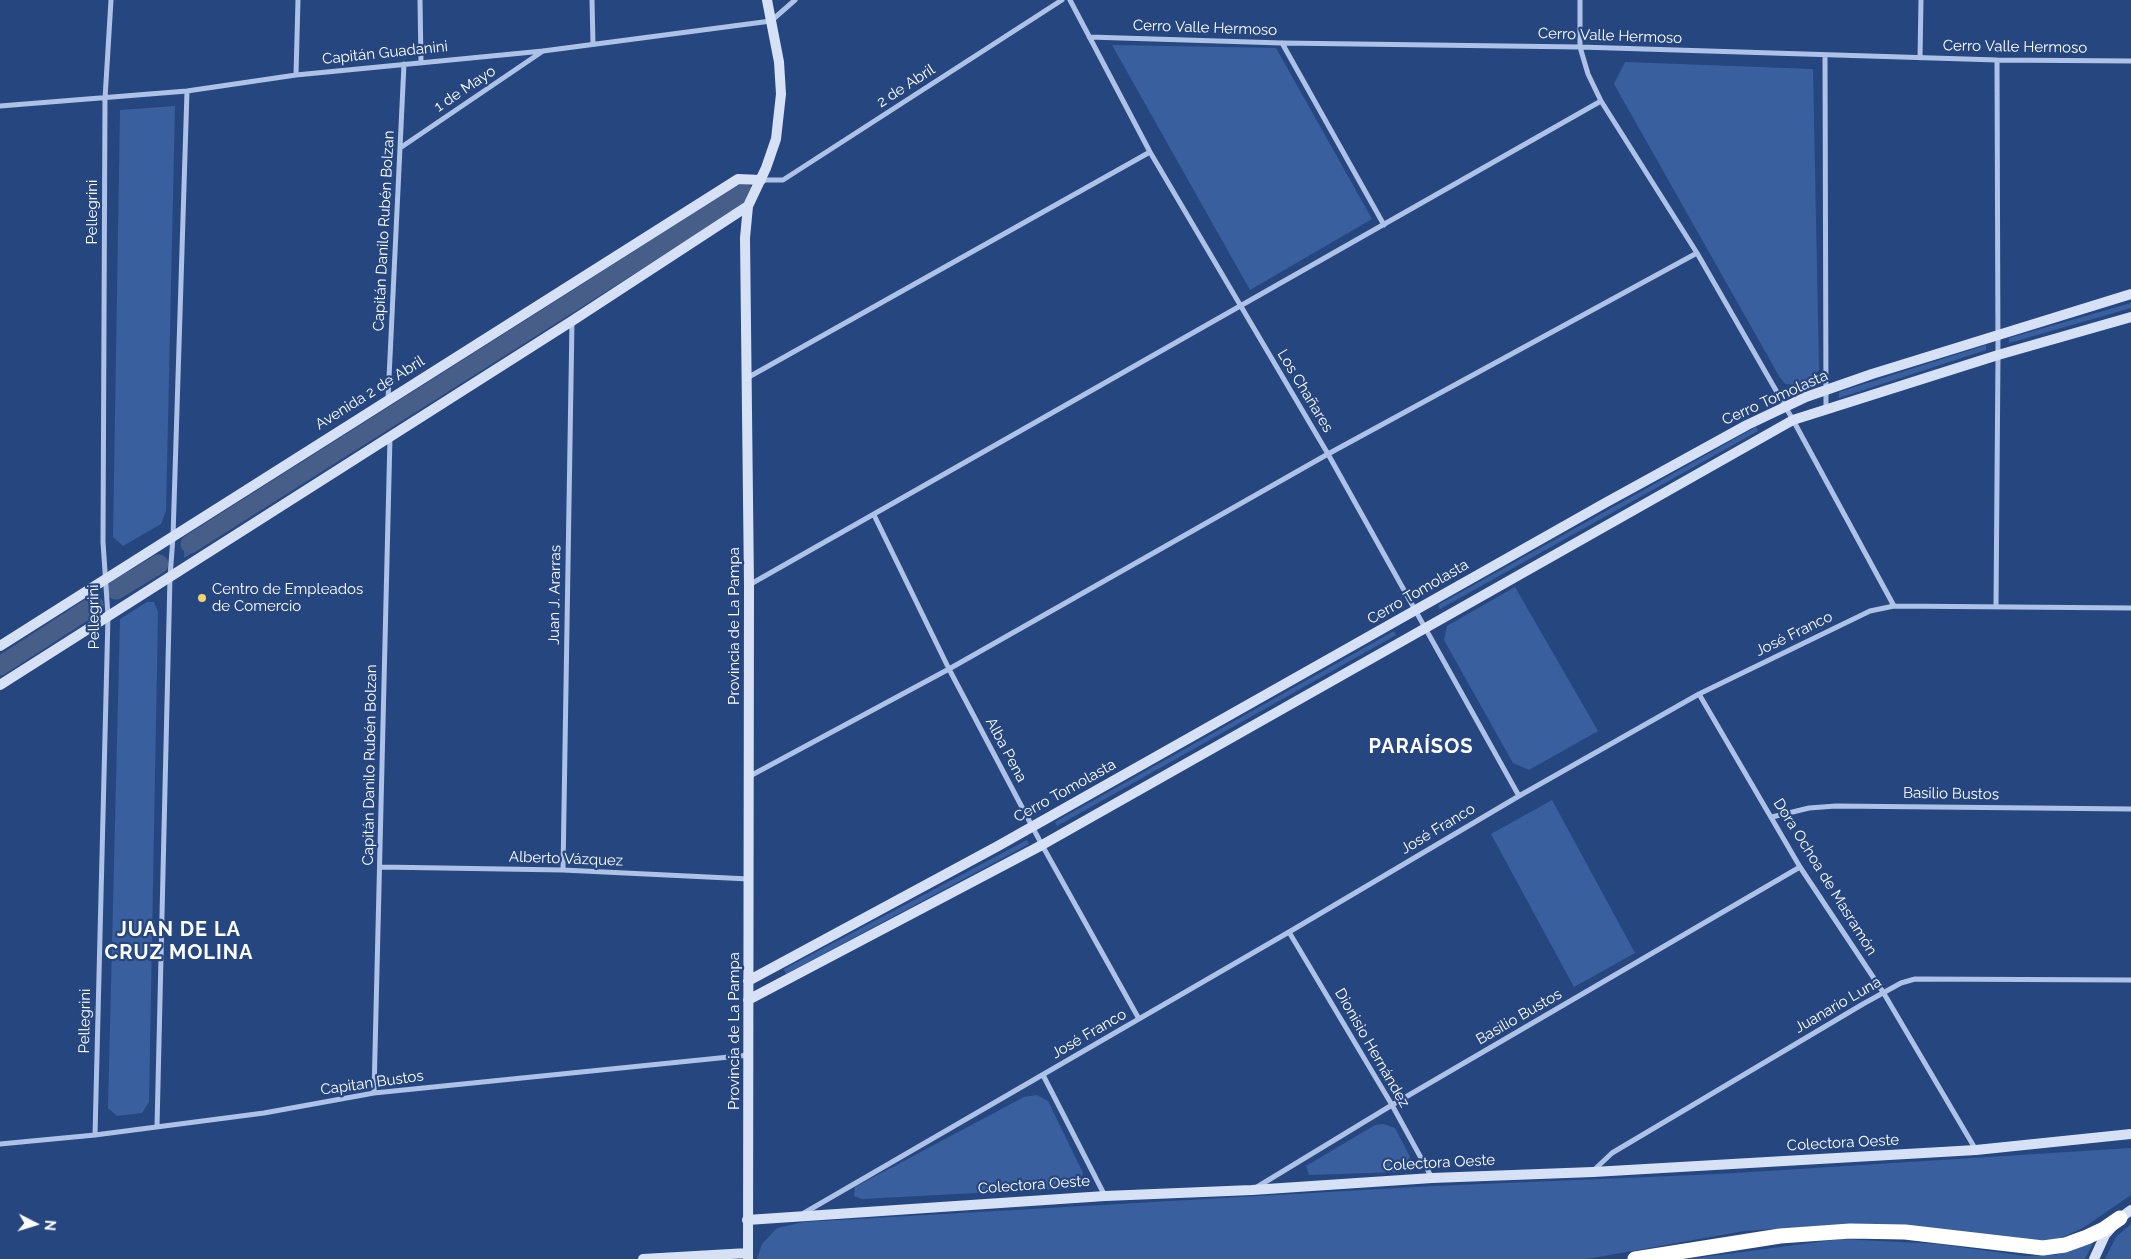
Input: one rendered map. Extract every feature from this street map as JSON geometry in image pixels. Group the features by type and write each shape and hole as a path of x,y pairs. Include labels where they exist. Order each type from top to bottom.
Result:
{"highway":[{"path":"1635,1259 1780,1236 1850,1231 1940,1235 2043,1248 2065,1245 2087,1237 2126,1214"}],"street":[{"name":"Pellegrini","path":"95,1135 108,616 103,542 106,99 111,0"},
{"path":"296,74 298,0"},
{"path":"420,0 421,62"},
{"path":"592,0 593,44"},
{"name":"Provincia de La Pampa","path":"748,1256 750,880 745,238 748,206 761,180 776,139 781,94 779,62 767,0"},
{"path":"771,21 795,0"},
{"name":"2 de Abril","path":"761,180 783,180 1062,0"},
{"name":"Los Chañares","path":"1070,0 1150,152 1240,308 1328,454 1519,796"},
{"path":"1580,0 1580,47 1588,74 1601,101 1697,253 1793,420 1894,606"},
{"path":"1920,58 1921,0"},
{"name":"Capitán Guadanini","path":"0,106 187,91 296,74 543,51 771,21"},
{"name":"Cerro Valle Hermoso","path":"1088,37 1282,43 1580,47 1997,60 2131,61"},
{"path":"1282,43 1384,225"},
{"name":"1 de Mayo","path":"400,148 543,51"},
{"path":"1825,55 1826,410"},
{"path":"1996,607 1998,355 1997,60"},
{"name":"Capitán Danilo Rubén Bolzan","path":"388,400 404,64"},
{"path":"157,1127 170,577 173,537 187,91"},
{"path":"749,585 1240,308 1601,101"},
{"path":"746,378 1150,152"},
{"name":"Avenida 2 de Abril","path":"0,646 738,179 761,180"},
{"path":"0,685 572,321 748,206"},
{"path":"748,777 948,669 1328,454 1697,253"},
{"name":"Cerro Tomolasta","path":"748,981 1033,827 1697,453 1785,407 1826,390 2131,294"},
{"name":"Cerro Tomolasta","path":"748,1000 1042,845 1793,420 1998,355 2131,317"},
{"name":"Juan J. Ararras","path":"563,870 572,321"},
{"name":"Capitán Danilo Rubén Bolzan","path":"374,1093 390,437"},
{"name":"Alba Pena","path":"874,515 948,669 1042,845 1139,1019"},
{"name":"José Franco","path":"801,1215 1289,932 1519,796 1699,694 1870,611 1894,606 2131,608"},
{"name":"Dora Ochoa de Masramón","path":"1699,694 1800,867 1883,992 1976,1150"},
{"name":"Basilio Bustos","path":"1772,817 1809,808 1836,806 2131,809"},
{"name":"Alberto Vázquez","path":"380,867 563,870 750,880"},
{"name":"Basilio Bustos","path":"1252,1190 1392,1105 1800,867"},
{"name":"Dionisio Hernández","path":"1289,932 1392,1105 1432,1178"},
{"name":"Juanario Luna","path":"1593,1172 1612,1153 1883,992 1915,979 2131,980"},
{"name":"Capitan Bustos","path":"0,1144 157,1127 264,1112 374,1093 749,1055"},
{"path":"1043,1075 1105,1196"},
{"name":"Colectora Oeste","path":"747,1220 1105,1196 1252,1190 1432,1178 1593,1172 1976,1150 2131,1134"},
{"path":"2094,1259 2105,1235 2126,1214"},
{"path":"643,1259 748,1256"}],"shaded area":[{"path":"1112,45 1276,48 1372,219 1250,290"},
{"path":"1625,62 1813,69 1819,370 1810,380 1796,385 1785,384 1779,376 1614,84"},
{"path":"175,106 166,511 161,524 123,546 113,537 120,110"},
{"path":"737,185 745,197 184,558 185,539"},
{"path":"2131,303 2131,308 2009,343 2009,338"},
{"path":"1986,345 1986,350 1839,398 1839,392"},
{"path":"1756,427 1758,431 1440,609 1438,605"},
{"path":"160,555 160,573 117,599 117,581"},
{"path":"1515,587 1598,731 1529,770 1513,763 1444,640 1447,626"},
{"path":"95,600 95,614 0,675 0,660"},
{"path":"147,602 154,602 158,612 149,1102 142,1113 117,1116 108,1108 120,619"},
{"path":"1394,631 1396,635 1057,826 1055,822"},
{"path":"1552,800 1635,953 1574,987 1491,834"},
{"path":"1027,840 1029,844 786,974 784,969"},
{"path":"1037,1095 1048,1101 1083,1173 1080,1183 1072,1188 862,1199 854,1196 855,1187 1024,1097"},
{"path":"1384,1124 1395,1128 1410,1157 1403,1169 1397,1172 1309,1175 1306,1166 1375,1125"},
{"path":"2131,1148 2131,1195 2083,1228 2049,1243 1833,1225 1744,1231 1587,1259 757,1259 762,1244 777,1228 804,1222 1434,1186 1719,1174"},
{"path":"2131,1224 2131,1259 2105,1259 2116,1237"},
{"path":"1841,1239 1938,1244 2025,1256 2056,1255 2094,1241 2085,1259 1689,1259"}],"waterway":[{"path":"190,544 744,193"},
{"path":"116,590 159,564"},
{"path":"0,666 94,605"}],"place":[{"name":"Centro de Empleados de Comercio","path":"202,598"}],"district":[{"name":"PARAÍSOS","path":"1421,747"},
{"name":"JUAN DE LA CRUZ MOLINA","path":"179,942"}]}
